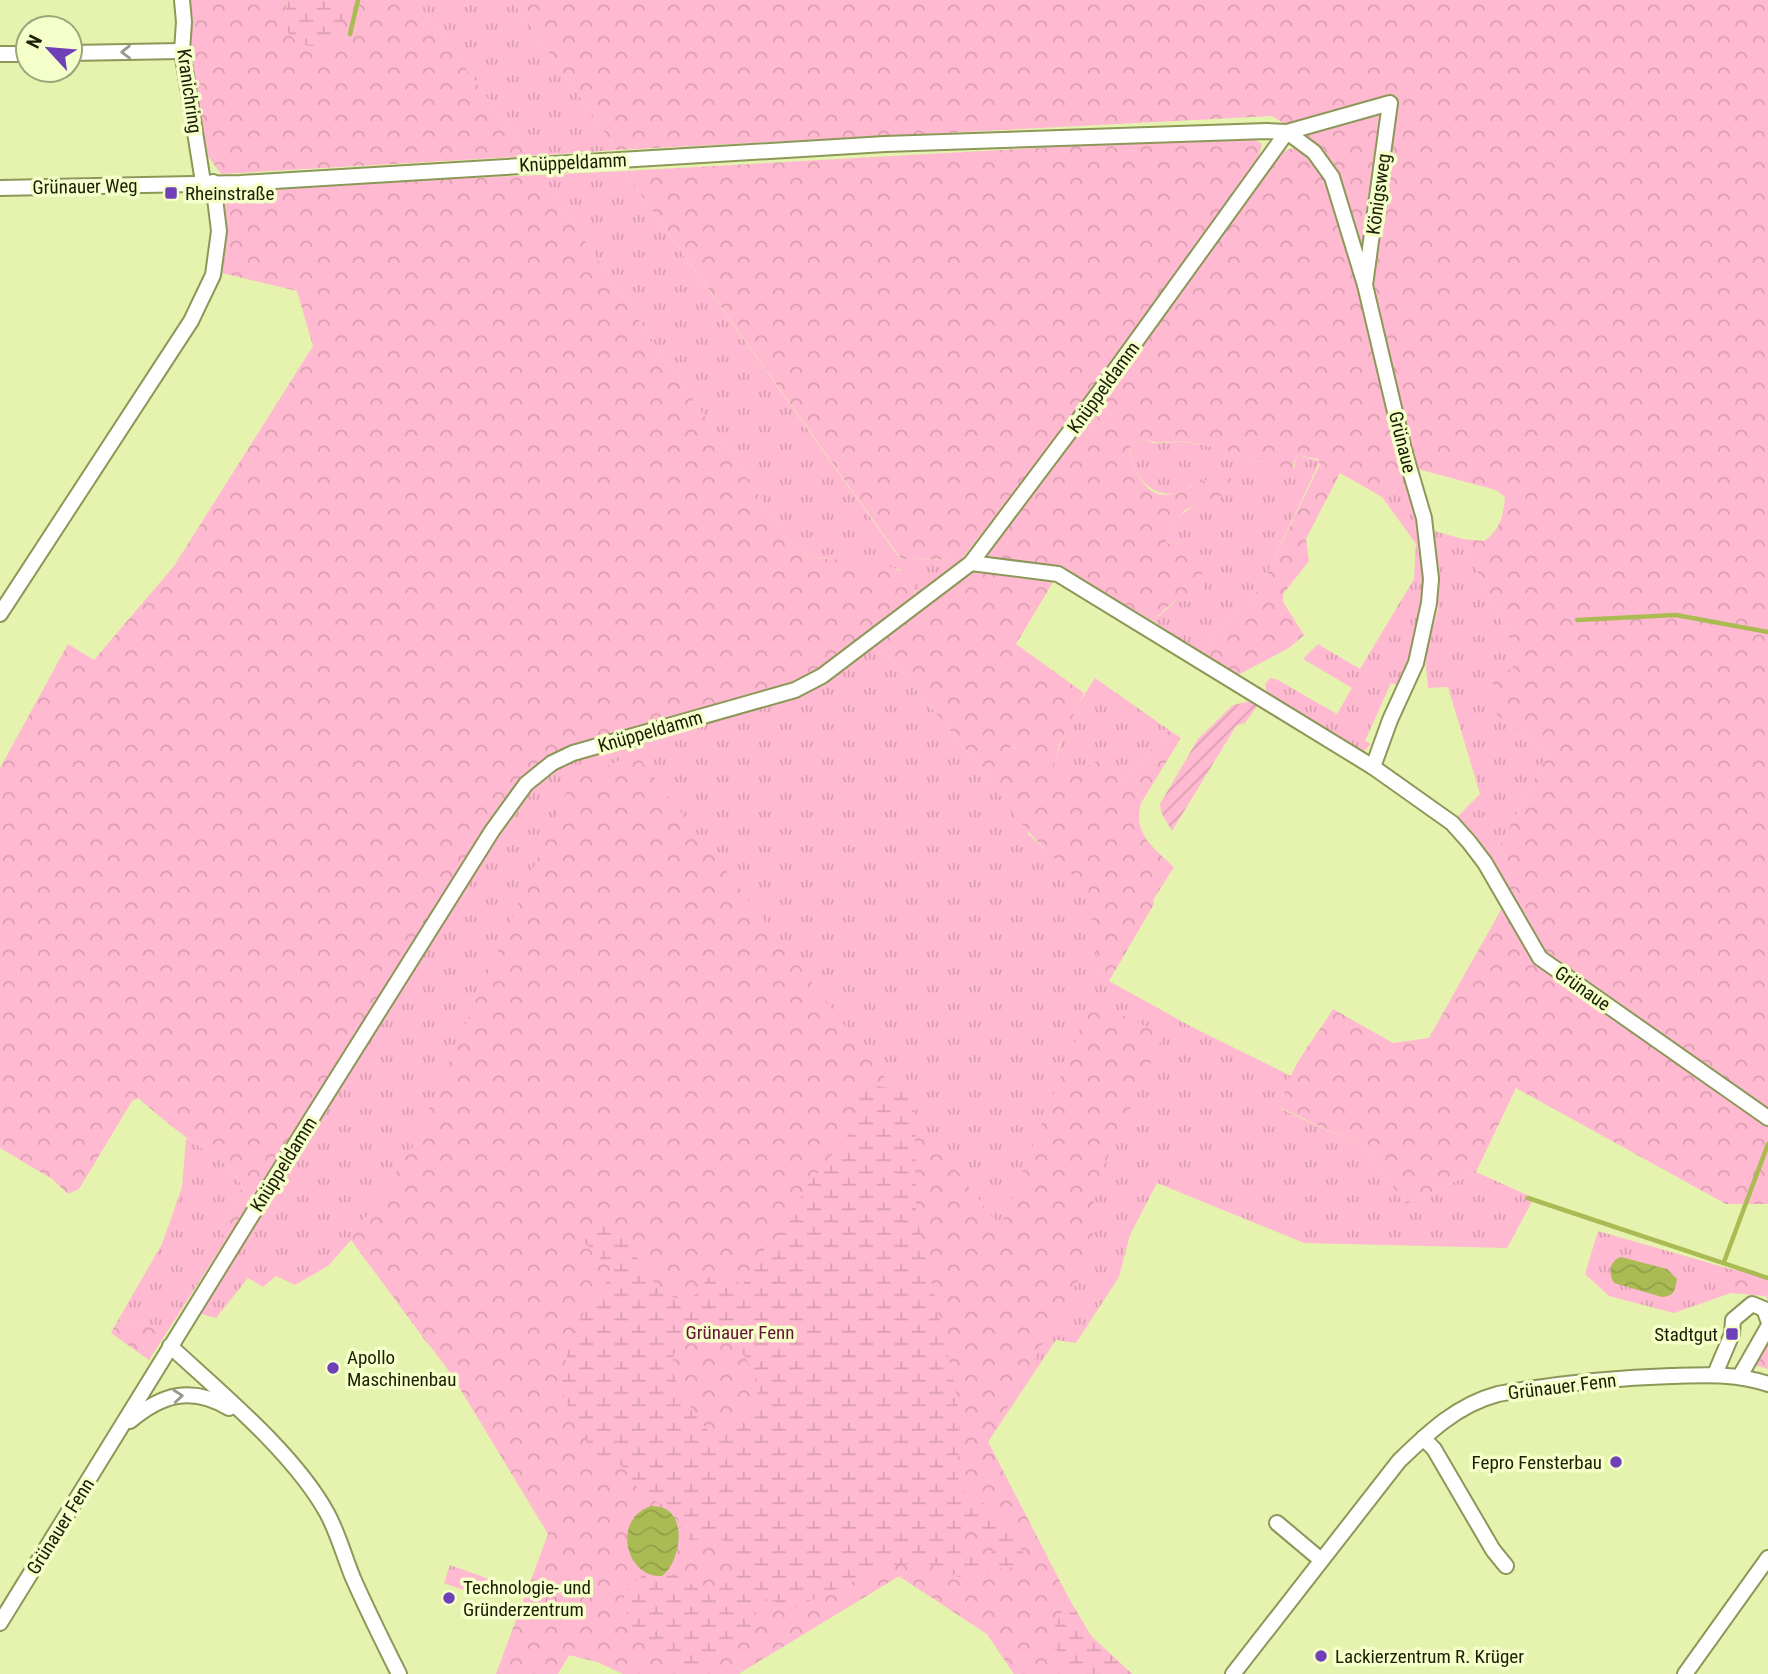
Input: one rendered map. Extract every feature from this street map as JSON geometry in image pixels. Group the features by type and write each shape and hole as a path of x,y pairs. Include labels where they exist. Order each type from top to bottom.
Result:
{"street":[{"name":"Kranichring","path":"182,0 182,51 208,182"},
{"path":"84,53 182,51"},
{"name":"Königsweg","path":"1287,132 1391,103 1365,285"},
{"name":"Knüppeldamm","path":"208,182 241,183 885,144 1287,132"},
{"name":"Knüppeldamm","path":"170,1346 492,831 526,784 552,763 573,753 794,690 822,676 971,563 1110,377 1287,132"},
{"name":"Grünaue","path":"1287,132 1314,152 1332,177 1365,285 1404,450 1424,518 1431,579 1429,603 1416,663 1390,719 1373,767"},
{"path":"0,614 191,321 213,275 219,231 208,182"},
{"name":"Grünauer Weg","path":"0,188 208,182"},
{"name":"Grünaue","path":"971,563 1058,574 1373,767 1451,823 1469,842 1485,863 1540,958 1768,1118"},
{"path":"1714,1374 1732,1334 1733,1320 1738,1313 1752,1304 1764,1309 1768,1320"},
{"path":"1740,1376 1768,1326"},
{"name":"Grünauer Fenn","path":"0,1623 170,1346 251,1422 300,1474 326,1511 357,1588 399,1674"},
{"name":"Grünauer Fenn","path":"1234,1674 1399,1461 1456,1411 1476,1400 1498,1394 1637,1377 1714,1374 1740,1376 1768,1384"},
{"name":"Grünauer Fenn","path":"120,1429 154,1403 178,1395 193,1395 220,1402 251,1422"},
{"path":"1423,1438 1434,1449 1493,1550 1506,1566"},
{"path":"1276,1522 1321,1560"},
{"path":"1685,1674 1768,1558"}],"green space":[{"path":"188,0 287,0 285,19 339,32 347,0 416,0 530,156 221,174 208,156 191,58"},
{"path":"287,0 347,0 343,21 335,38 329,43 314,46 293,38 286,28"},
{"path":"416,0 512,0 617,150 530,156"},
{"path":"512,0 1768,0 1768,1111 1541,955 1491,863 1548,753 1497,716 1492,677 1512,668 1518,656 1462,539 1484,541 1490,536 1500,522 1505,497 1496,490 1414,468 1338,177 1313,141 1272,116 617,150"},
{"path":"1248,136 1262,144 1258,158 1092,393 961,560 901,559 624,171"},
{"path":"1296,148 1308,153 1327,180 1360,287 1407,483 1382,497 1340,473 1306,539 1309,561 1283,594 1283,602 1304,635 1289,648 1236,676 1201,654 1226,622 1246,607 1263,582 1320,464 1318,459 1297,455 1292,470 1264,477 1260,474 1264,463 1216,448 1187,442 1154,442 1143,439 1131,443 1130,451 1138,475 1148,488 1159,494 1182,491 1218,477 1230,477 1235,488 1234,491 1185,510 1180,516 1179,524 1170,527 1166,542 1186,545 1202,573 1204,587 1195,600 1177,601 1153,621 1059,568 984,557 1099,405 1273,158"},
{"path":"624,171 900,559 961,560 914,597 916,591 899,569 814,557 793,546 540,175"},
{"path":"540,175 793,546 818,558 894,568 906,575 913,584 914,597 819,672 781,689 573,747 488,827 226,1240 221,1230 242,1188 239,1179 219,1159 138,1098 132,1101 79,1189 68,1194 52,1179 0,1148 0,768 68,644 94,660 174,566 313,346 297,291 218,272 222,200 233,188"},
{"path":"1143,439 1153,443 1183,442 1217,447 1264,463 1294,468 1297,455 1320,461 1263,582 1246,607 1226,622 1201,654 1153,621 1178,599 1189,602 1183,543 1166,542 1169,531 1182,514 1234,491 1191,486 1172,493 1155,490 1141,478 1132,460 1131,443"},
{"path":"1407,483 1424,572 1423,613 1399,686 1391,683 1365,741 1371,744 1363,752 1359,752 1267,694 1265,684 1270,678 1276,679 1337,714 1352,688 1303,659 1318,644 1360,669 1414,579 1416,544 1382,497"},
{"path":"1431,530 1462,539 1518,656 1497,716 1548,753 1491,863 1479,841 1455,819 1480,794 1448,687 1428,688 1425,654 1438,609"},
{"path":"967,572 1053,582 1016,644 1084,693 1059,745 1054,766 1058,770 1074,773 1098,761 1120,777 1126,778 1169,730 1181,738 1141,803 1139,814 1142,832 1147,840 1174,867 1109,981 1099,973 1089,890 1028,831 996,789 1016,748 1011,746 992,781 878,643"},
{"name":"Grünauer Fenn","path":"878,643 991,780 1011,746 1016,749 1028,834 1090,890 1099,973 1192,1027 1291,1076 1283,1094 1281,1109 1362,1146 1406,1204 1476,1172 1534,1198 1507,1248 1304,1243 1157,1183 1130,1235 1119,1277 1076,1343 1056,1340 988,1442 1069,1599 1014,1674 987,1634 899,1576 738,1674 427,1343 351,1240 328,1266 295,1285 276,1276 263,1287 248,1278 216,1318 201,1314 231,1261 496,839 532,787 554,768 581,756 799,696 827,682"},
{"path":"1095,678 1169,730 1126,778 1120,777 1107,765 1092,763 1073,774 1063,773 1054,766 1070,720"},
{"path":"1251,701 1258,705 1245,723 1236,726 1172,831 1161,812 1160,804 1198,739 1233,705"},
{"name":"Grünauer Fenn","path":"636,754 1000,1227 1091,1002 1164,1034 1094,1188 1093,1254 988,1442 1091,1636 1132,1674 1014,1674 987,1634 899,1576 738,1674 623,1674 597,1662 569,1655 558,1674 496,1674 548,1534 451,1374 351,1239 413,1146 571,781"},
{"path":"1503,906 1536,960 1768,1124 1768,1204 1726,1204 1516,1088 1476,1172 1406,1204 1362,1146 1281,1108 1294,1069 1333,1009 1393,1043 1429,1038"},
{"path":"876,1086 898,1089 907,1095 915,1112 916,1214 957,1396 960,1440 956,1474 965,1491 992,1509 1020,1546 1025,1557 1015,1567 990,1570 972,1577 959,1577 926,1563 888,1566 794,1608 761,1599 756,1608 755,1624 745,1637 716,1659 691,1673 679,1670 665,1662 638,1635 624,1604 626,1590 643,1576 662,1577 668,1571 699,1589 715,1592 731,1578 739,1558 723,1540 695,1540 683,1536 674,1511 645,1496 617,1462 599,1465 592,1456 581,1426 566,1401 562,1383 574,1334 589,1304 606,1283 610,1268 580,1238 605,1209 663,1293 689,1298 698,1292 713,1274 731,1276 742,1286 759,1256 795,1215 804,1190 852,1130 856,1103 868,1089","holes":["713,1332 738,1344 759,1383 756,1399 721,1439 714,1438 690,1407 676,1382 673,1369 673,1357 681,1344","968,1524 993,1535 995,1539 991,1554 984,1557 967,1554 961,1535 964,1525"]},
{"path":"186,1138 227,1165 239,1180 242,1188 221,1230 226,1240 167,1332 158,1326 117,1322 162,1244 182,1187"},
{"path":"1598,1231 1734,1270 1731,1293 1674,1313 1609,1296 1585,1274"},
{"path":"1734,1270 1751,1270 1768,1276 1768,1300 1766,1296 1731,1293"},
{"path":"117,1322 158,1326 167,1332 149,1360 111,1333"},
{"path":"1768,1339 1768,1369 1754,1365"},
{"path":"450,1565 489,1579 483,1597 444,1583"},
{"path":"1069,1599 1091,1636 1132,1674 1082,1674 1051,1645 1049,1637"}],"water":[{"path":"1621,1257 1667,1269 1677,1279 1673,1292 1662,1297 1614,1283 1611,1268 1614,1261"},
{"path":"651,1506 663,1508 672,1514 679,1534 674,1558 662,1576 639,1568 628,1547 627,1535 631,1523 639,1513"}],"waterway":[{"path":"350,34 358,0"},
{"path":"1577,620 1676,615 1768,632"},
{"path":"1724,1262 1768,1144"},
{"path":"1528,1198 1768,1278"}],"place":[{"name":"Rheinstraße","path":"171,193"},
{"name":"Stadtgut","path":"1732,1334"},
{"name":"Apollo Maschinenbau","path":"333,1368"},
{"name":"Fepro Fensterbau","path":"1616,1462"},
{"name":"Technologie- und Gründerzentrum","path":"449,1598"},
{"name":"Lackierzentrum R. Krüger","path":"1321,1656"}]}
